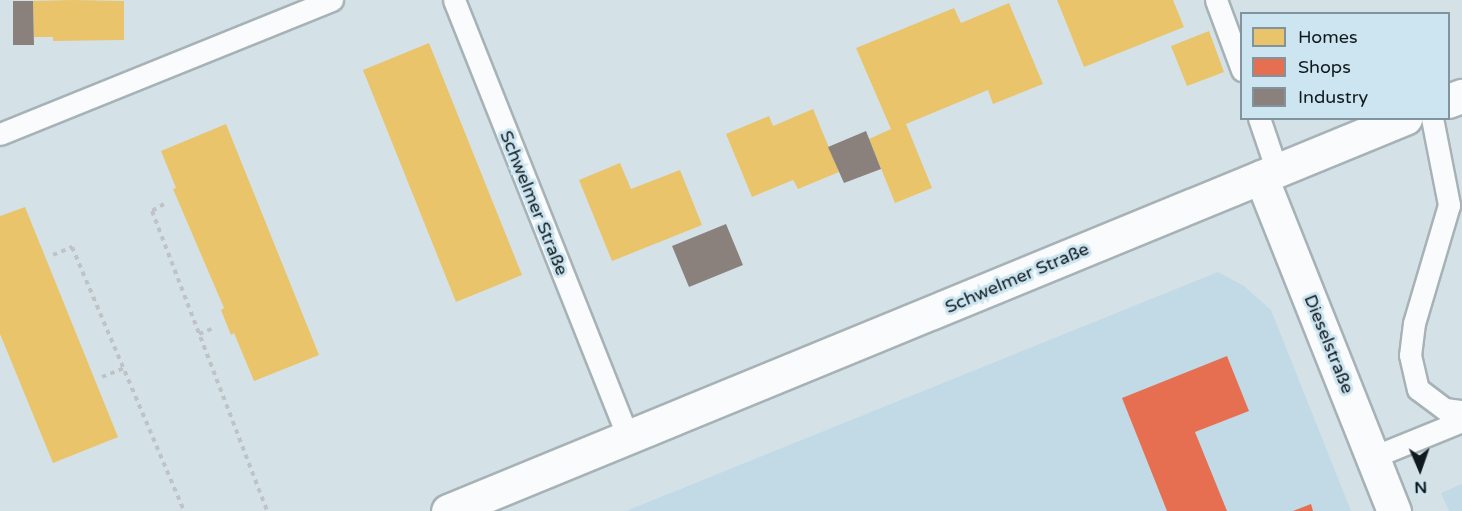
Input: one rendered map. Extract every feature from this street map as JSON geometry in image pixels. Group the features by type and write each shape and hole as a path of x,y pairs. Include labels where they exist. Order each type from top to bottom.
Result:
{"main road":[{"name":"Schwelmer Straße","path":"448,511 629,439 1400,120"},
{"name":"Dieselstraße","path":"1269,174 1394,511"}],"lane":[{"path":"0,134 332,0"},
{"name":"Schwelmer Straße","path":"454,0 629,439"},
{"path":"1216,0 1240,65"},
{"path":"1259,120 1269,174"},
{"path":"1432,120 1449,205 1414,323 1410,355 1418,389 1445,409 1462,411"},
{"path":"1373,457 1462,421"}],"path":[{"path":"164,204 152,211 267,511"},
{"path":"53,255 72,246 184,511"},
{"path":"199,334 214,328"},
{"path":"102,377 124,368"}],"shaded area":[{"path":"1218,272 1244,286 1271,310 1351,511 626,511"},
{"path":"1462,484 1462,511 1449,511 1441,493"}],"building: Homes":[{"path":"1057,0 1173,0 1184,27 1084,67"},
{"path":"33,1 124,1 124,40 53,41 53,37 34,37"},
{"path":"1009,3 1043,84 993,104 988,90 906,124 932,188 895,203 869,139 891,129 856,48 954,8 961,23"},
{"path":"1209,31 1224,72 1187,86 1171,46"},
{"path":"429,43 522,275 456,302 363,70"},
{"path":"813,109 839,172 798,189 793,180 752,197 726,134 769,116 773,126"},
{"path":"226,124 319,355 254,381 234,333 231,335 221,310 224,308 173,189 176,188 161,151"},
{"path":"620,163 631,189 680,170 702,225 612,261 579,180"},
{"path":"25,207 118,437 53,463 0,334 0,216"}],"building: Shops":[{"path":"1227,356 1249,411 1195,432 1227,511 1167,511 1122,398"},
{"path":"1311,504 1313,511 1293,511"}],"building: Industry":[{"path":"13,1 33,1 34,45 13,45"},
{"path":"866,131 881,169 844,183 828,147"},
{"path":"726,224 743,265 689,287 672,246"}]}
